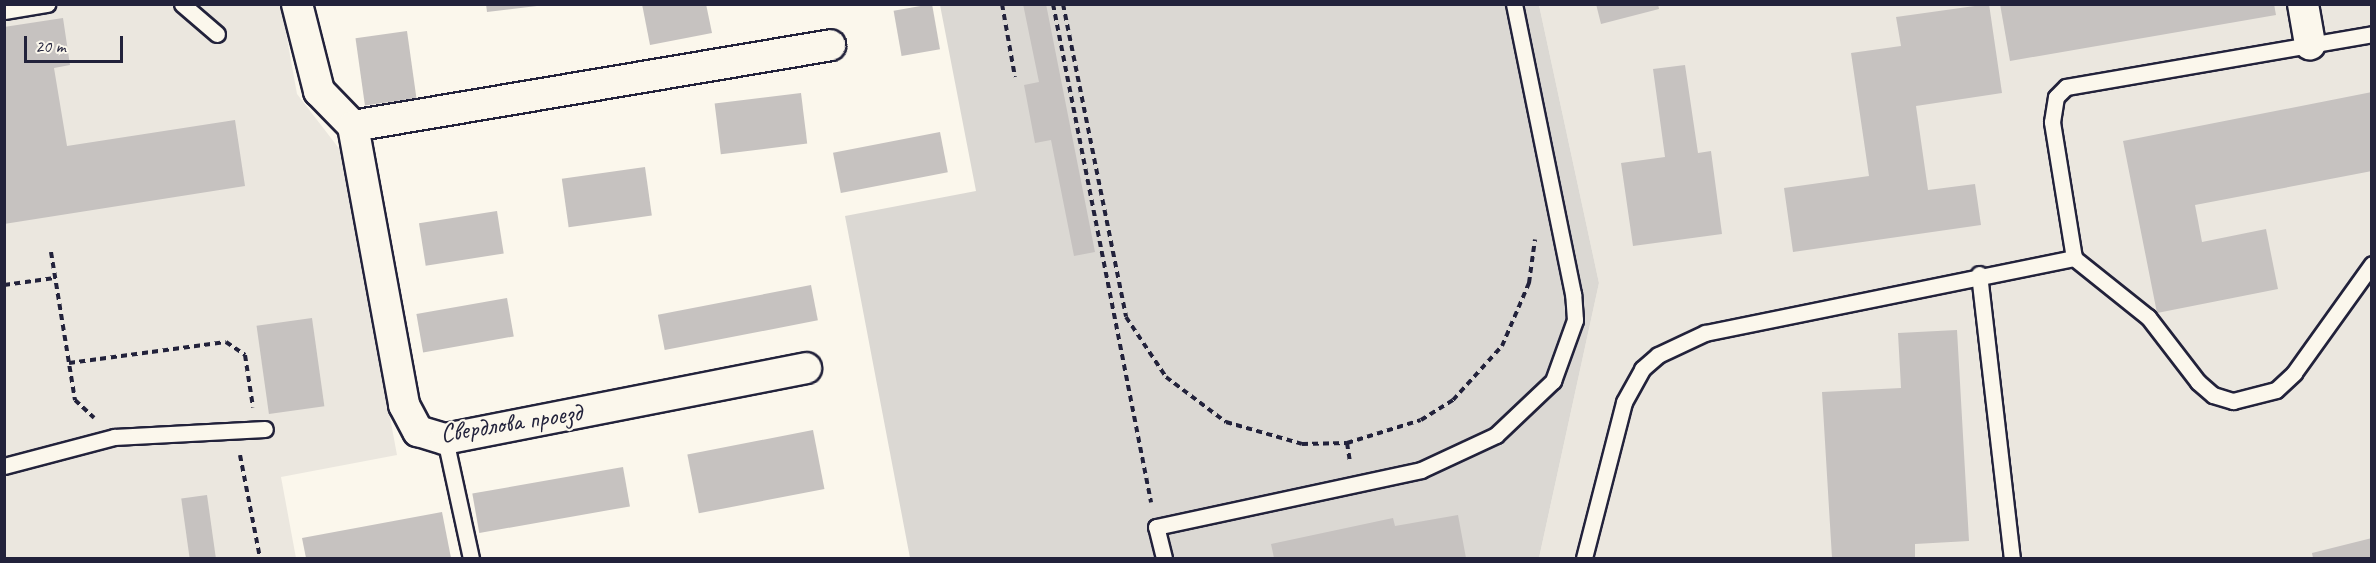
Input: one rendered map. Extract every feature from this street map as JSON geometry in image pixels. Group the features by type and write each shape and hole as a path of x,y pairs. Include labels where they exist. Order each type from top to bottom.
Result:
{"street":[{"path":"297,4 319,91 353,126 830,45"},
{"path":"2303,4 2310,44"},
{"name":"Свердлова проезд","path":"353,126 404,405 418,431 445,438 806,368"}],"lane":[{"path":"4,11 47,4"},
{"path":"182,4 217,34"},
{"path":"1164,558 1156,527 1421,470 1496,435 1553,381 1575,320 1573,294 1514,4"},
{"path":"2372,34 2079,81 2061,92 2052,122 2074,258 2148,317 2198,382 2233,401 2266,394 2294,373 2372,264"},
{"path":"1584,558 1624,402 1642,369 1658,355 1705,333 1979,274 2074,258"},
{"path":"1979,274 2012,558"},
{"path":"4,466 114,437 236,434 261,430"},
{"path":"445,438 471,558"}],"path":[{"path":"1002,4 1015,77"},
{"path":"1053,4 1156,527"},
{"path":"1063,4 1126,317 1166,377 1226,423 1302,444 1356,441 1421,420 1453,400 1502,346 1529,283 1535,233"},
{"path":"51,252 75,400 114,437"},
{"path":"4,285 55,278"},
{"path":"69,363 226,342 245,355 261,430"},
{"path":"236,434 260,558"}],"shaded area":[{"path":"4,5 281,5 297,94 341,151 397,455 281,477 296,558 5,558"},
{"path":"940,5 1539,5 1599,283 1539,558 910,558 845,216 976,191"},
{"path":"1539,5 2371,5 2371,558 1539,558 1599,283"}],"building":[{"path":"486,4 537,4 537,6 487,12"},
{"path":"642,4 706,4 712,33 650,45"},
{"path":"932,4 940,49 902,56 894,11"},
{"path":"1023,4 1046,4 1095,252 1074,256 1051,140 1035,143 1024,85 1039,82"},
{"path":"1596,4 1658,4 1659,9 1601,24"},
{"path":"1989,4 2002,93 1916,106 1928,190 1975,184 1981,225 1793,252 1784,188 1869,176 1851,53 1901,46 1896,17"},
{"path":"2000,4 2274,4 2276,15 2010,61"},
{"path":"63,18 70,65 54,68 67,146 235,120 245,186 4,224 4,27"},
{"path":"407,31 416,98 365,106 356,38"},
{"path":"1685,65 1698,153 1711,151 1722,234 1633,246 1621,163 1665,157 1653,69"},
{"path":"2372,92 2372,171 2195,205 2202,242 2266,229 2278,289 2157,313 2123,141"},
{"path":"801,93 807,144 721,154 715,104"},
{"path":"940,132 948,172 841,193 833,153"},
{"path":"645,167 652,216 569,227 562,179"},
{"path":"497,211 504,253 426,266 419,223"},
{"path":"811,285 818,320 665,350 658,315"},
{"path":"507,298 514,336 423,352 416,314"},
{"path":"312,318 324,406 269,414 257,326"},
{"path":"1957,330 1969,541 1915,544 1915,558 1832,558 1822,392 1901,388 1898,333"},
{"path":"813,430 824,489 699,513 687,454"},
{"path":"623,467 630,506 479,533 472,494"},
{"path":"207,495 216,558 190,558 181,499"},
{"path":"442,512 451,558 306,558 302,538"},
{"path":"1458,515 1466,558 1274,558 1271,544 1393,518 1395,526"},
{"path":"2372,538 2372,558 2313,558 2312,553"}]}
